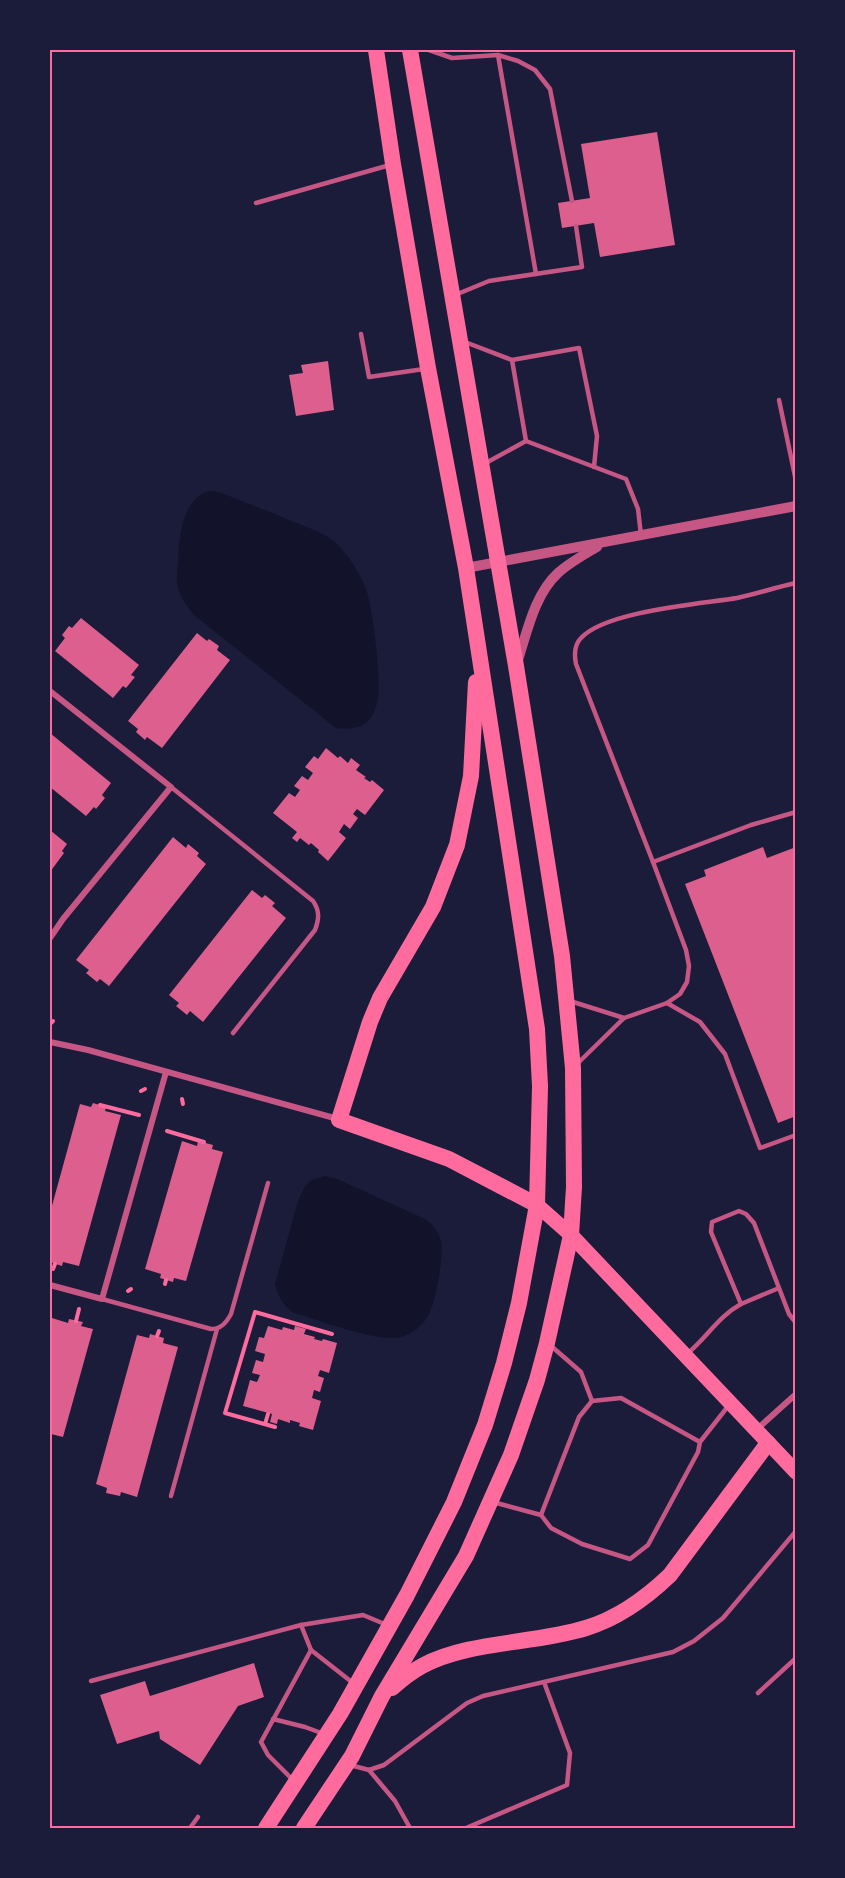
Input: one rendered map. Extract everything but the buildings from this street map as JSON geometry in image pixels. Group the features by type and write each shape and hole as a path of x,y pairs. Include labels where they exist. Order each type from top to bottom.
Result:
{"highway":[{"path":"266,1828 356,1685 407,1595 454,1502 485,1425 504,1363 519,1303 537,1205 540,1086 537,1029 466,568 428,368 375,50"},
{"path":"304,1828 346,1764 382,1696 466,1556 511,1455 537,1380 547,1343 571,1235 574,1187 573,1068 562,956 516,666 411,50"},
{"path":"477,645 471,776 457,845 433,907 380,998 370,1022 339,1120 449,1159 537,1205"},
{"path":"382,1696 422,1666 444,1657 588,1628 629,1608 652,1592 670,1575 768,1443"}],"main road":[{"path":"537,1205 571,1235 795,1472"}],"street":[{"path":"466,568 795,506"},
{"path":"516,666 545,588 557,574 604,542"},
{"path":"50,691 171,787 50,938"},
{"path":"50,1042 88,1050 339,1120"},
{"path":"50,1285 102,1299 166,1072"},
{"path":"756,1430 795,1394"}],"lane":[{"path":"429,50 452,58 498,55 518,61 535,70 550,89 572,201"},
{"path":"498,55 536,274"},
{"path":"256,203 393,164"},
{"path":"452,296 489,281 582,267 576,226"},
{"path":"361,334 369,377 428,368"},
{"path":"460,340 512,360 579,348 597,436 594,467"},
{"path":"512,360 526,441"},
{"path":"779,400 795,481"},
{"path":"481,466 526,441 626,479 638,509 641,535"},
{"path":"573,1068 624,1017 667,1003 684,988 689,974 686,950 576,664 574,654 576,645 580,638 595,628 623,617 740,597 795,583"},
{"path":"171,787 318,907 319,915 315,930 234,1033"},
{"path":"653,862 751,825 795,812"},
{"path":"567,1000 624,1017"},
{"path":"667,1003 700,1023 725,1054 760,1148 795,1135"},
{"path":"102,1299 217,1329 231,1314 268,1183"},
{"path":"741,1304 711,1232 712,1222 739,1211 746,1214 754,1223 789,1314 795,1323"},
{"path":"686,1355 730,1310 779,1288"},
{"path":"171,1497 217,1329"},
{"path":"547,1343 581,1372 592,1401"},
{"path":"541,1515 579,1417 592,1401 621,1398 700,1442"},
{"path":"491,1501 541,1515 551,1528 582,1544 630,1559 648,1545 698,1452 700,1442 731,1402"},
{"path":"346,1764 369,1770 384,1765 475,1699 673,1652 694,1641 723,1618 795,1531"},
{"path":"91,1681 301,1625 363,1616 390,1626"},
{"path":"301,1625 311,1650 356,1685"},
{"path":"295,1783 268,1755 261,1742 311,1650"},
{"path":"758,1693 795,1658"},
{"path":"465,1828 567,1785 570,1753 544,1682"},
{"path":"273,1719 326,1735"},
{"path":"369,1770 395,1802 410,1828"},
{"path":"190,1828 198,1817"}],"path":[{"path":"100,1105 139,1115"},
{"path":"166,1131 204,1142"},
{"path":"76,1321 79,1309"},
{"path":"275,1427 225,1413 255,1312 332,1334"},
{"path":"265,1424 268,1414"}],"shaded area":[{"path":"208,491 219,492 322,534 340,547 358,572 369,599 374,627 379,688 378,701 373,715 366,723 354,728 336,728 194,615 186,605 180,595 177,581 179,543 183,522 192,503"},
{"path":"325,1176 337,1179 425,1219 438,1234 442,1248 439,1278 432,1307 427,1318 410,1334 391,1338 348,1330 294,1313 278,1293 275,1284 298,1201 305,1186 312,1180"}]}
